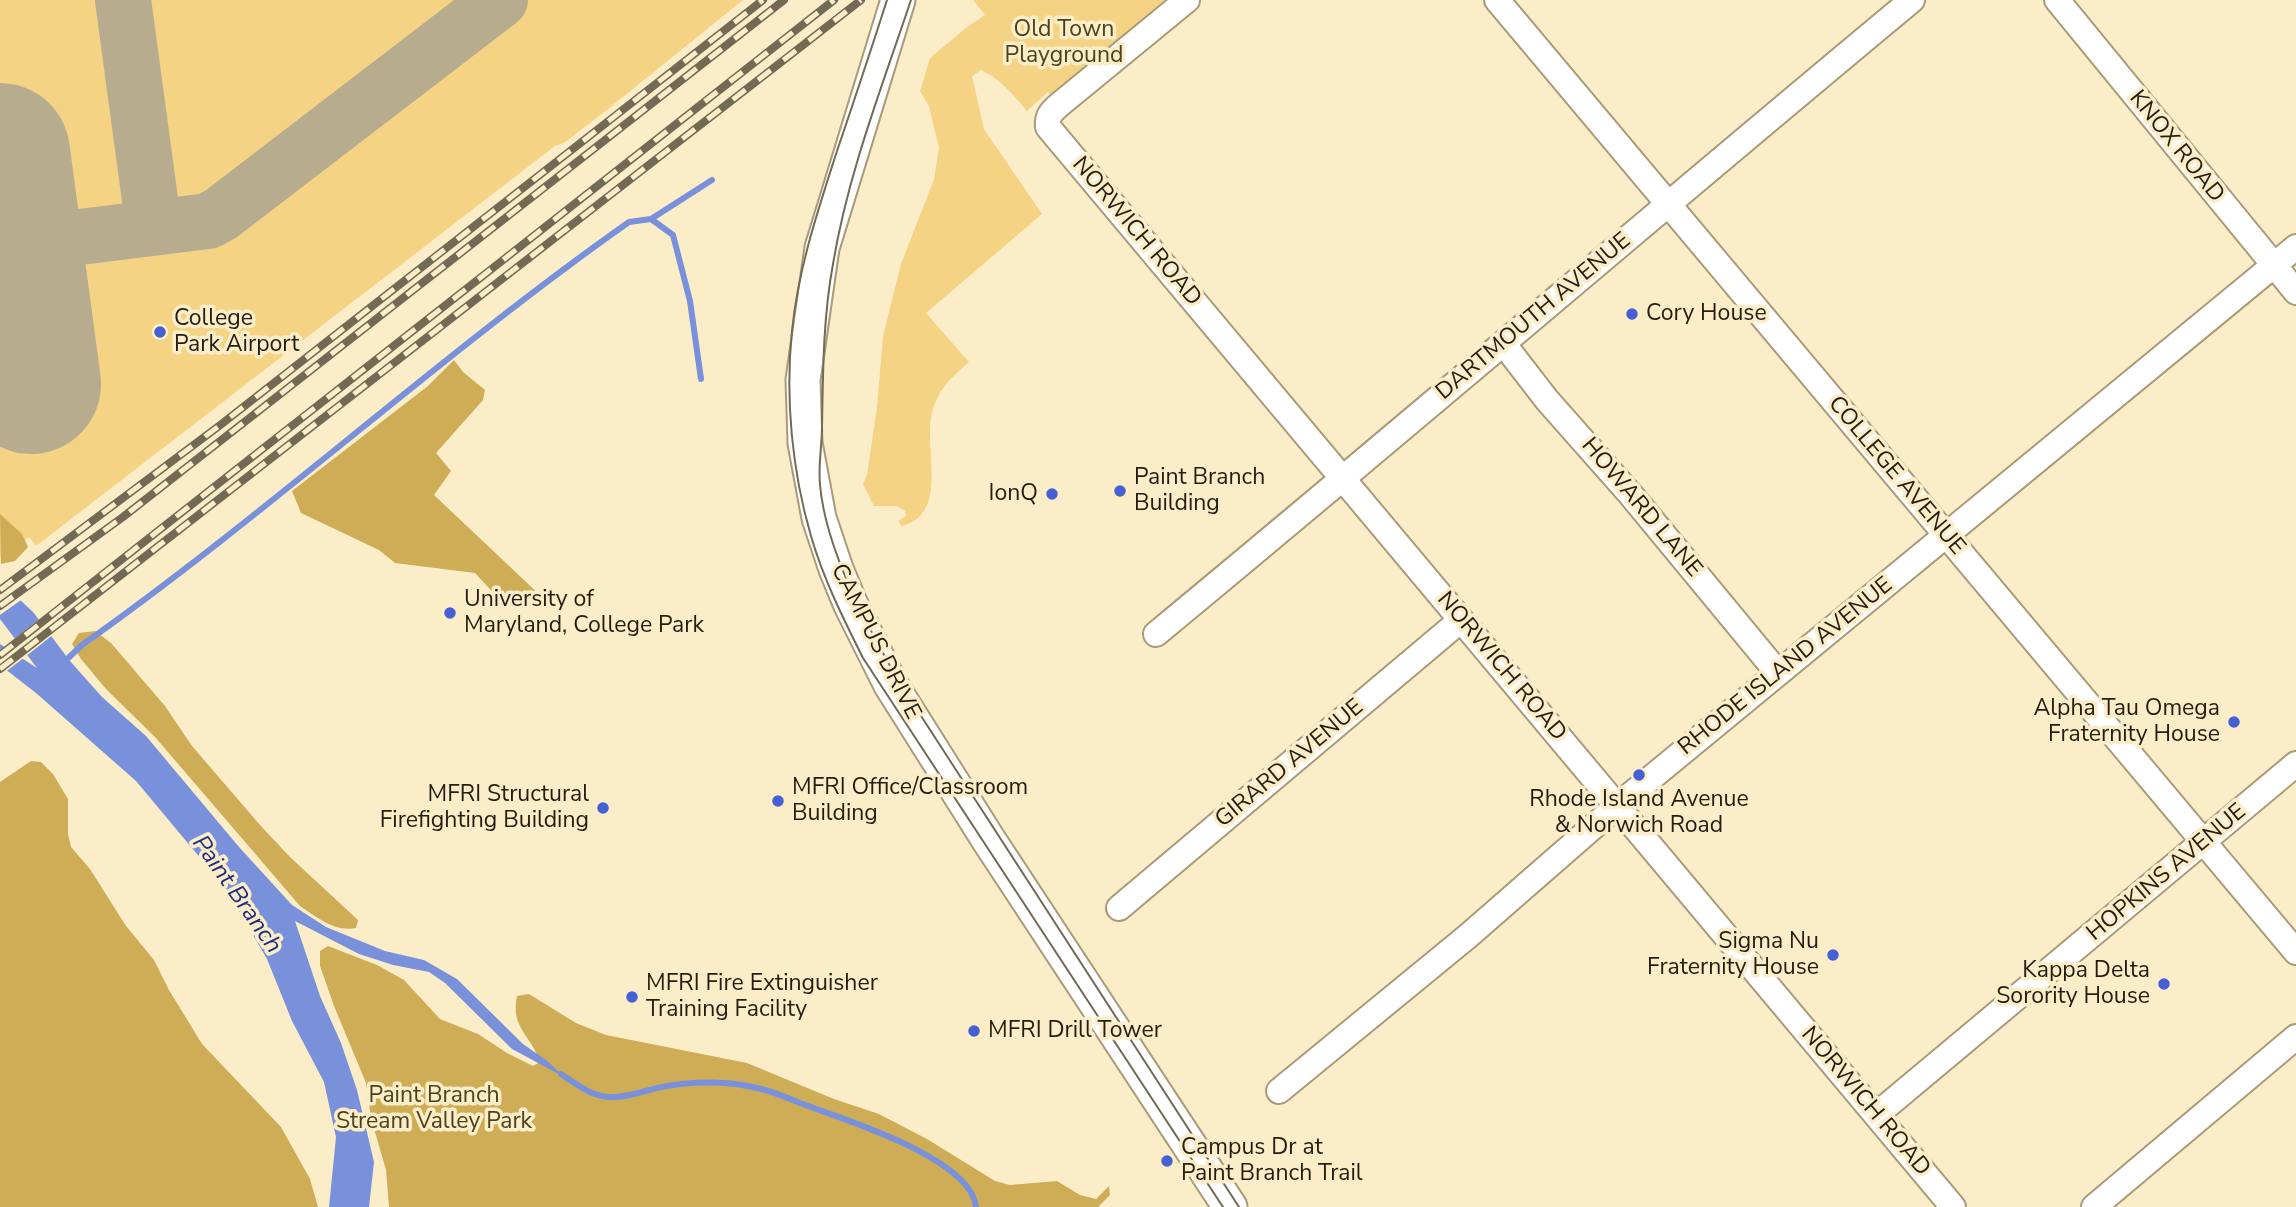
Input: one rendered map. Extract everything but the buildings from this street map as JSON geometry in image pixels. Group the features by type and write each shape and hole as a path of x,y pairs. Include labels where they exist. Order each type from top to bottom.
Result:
{"main road":[{"name":"CAMPUS DRIVE","path":"898,0 822,248 803,380 805,443 819,518 850,603 891,685 1003,862 1230,1207"}],"street":[{"name":"NORWICH ROAD","path":"1187,0 1051,112 1047,120 1048,127 1953,1207"},
{"name":"COLLEGE AVENUE","path":"1497,0 2296,952"},
{"name":"DARTMOUTH AVENUE","path":"1156,634 1912,0"},
{"name":"KNOX ROAD","path":"2057,0 2296,292"},
{"name":"RHODE ISLAND AVENUE","path":"1279,1091 1468,936 1617,806 2296,247"},
{"name":"HOWARD LANE","path":"1503,343 1547,400 1691,566 1778,673"},
{"name":"GIRARD AVENUE","path":"1119,908 1461,620"},
{"name":"HOPKINS AVENUE","path":"1876,1115 2296,764"},
{"path":"2094,1207 2296,1037"}],"green space":[{"name":"College Park Airport","path":"0,0 743,0 564,143 555,146 36,546 29,537 0,557"},
{"name":"Old Town Playground","path":"973,0 1187,0 1059,105 1048,92 1027,111 995,78 981,70 972,76 984,129 1042,214 926,313 969,362 948,382 936,401 930,424 931,492 926,507 917,519 902,526 898,521 906,516 905,511 897,506 874,506 863,484 867,475 877,407 883,336 901,264 934,179 939,148 929,106 920,91 930,58 985,15"},
{"path":"454,360 463,372 485,390 483,400 436,453 451,471 434,495 543,598 540,600 529,599 524,603 500,600 475,573 395,563 379,550 301,513 292,491 428,386"},
{"path":"0,514 22,534 28,547 15,561 1,564"},
{"path":"95,631 111,643 165,706 192,746 260,825 358,920 356,928 333,926 300,906 155,737 106,689 72,644 79,633"},
{"path":"31,761 41,762 53,774 68,799 68,834 71,847 90,869 126,926 154,960 202,1044 281,1127 310,1179 318,1207 0,1207 0,782"},
{"name":"Paint Branch Stream Valley Park","path":"328,946 377,965 404,980 440,1019 478,1034 533,1066 540,1062 519,1024 516,1007 517,996 529,994 576,1023 606,1035 747,1063 834,1099 879,1114 927,1139 995,1181 1010,1185 1057,1181 1080,1195 1096,1199 1109,1186 1110,1195 1098,1207 389,1207 386,1170 371,1118 366,1083 320,966 320,951"}],"water":[{"name":"Paint Branch","path":"0,581 33,612 70,661 102,697 146,736 239,847 292,905 326,927 385,951 424,960 457,979 523,1044 566,1078 512,1049 445,983 429,972 393,965 359,954 295,921 320,996 341,1043 357,1090 374,1162 369,1207 329,1207 336,1137 324,1082 292,1021 267,959 227,890 136,781 0,665 0,644 37,668 0,619"}],"pier":[{"path":"0,578 24,598 0,615"},
{"path":"42,617 54,634 25,657 13,640"},
{"path":"7,645 25,657 4,673 0,669 0,650"}],"waterway":[{"path":"651,219 712,180"},
{"path":"64,662 82,645 220,541 490,325 629,222 651,219 673,235 690,301 701,379"},
{"path":"561,1074 590,1092 609,1097 689,1083 735,1084 770,1091 877,1131 931,1158 953,1173 969,1189 976,1207"}],"taxiway":[{"path":"123,0 151,207 148,220 137,229"},
{"path":"0,154 14,214 31,234 45,239 208,221 221,214 500,0"}],"runway":[{"path":"0,153 31,384"}],"tram line":[{"path":"887,0 816,218 795,308 790,356 790,408 804,511 827,583 863,658 1223,1207"},
{"path":"911,0 847,197 830,284 824,345 819,471 824,510 831,536 862,614 901,685 1239,1207"}],"railway":[{"path":"0,590 219,426 763,0"},
{"path":"0,606 123,517 784,0"},
{"path":"0,655 834,0"},
{"path":"0,669 861,0"}],"place":[{"name":"Cory House","path":"1632,314"},
{"name":"College Park Airport","path":"160,332"},
{"name":"Paint Branch Building","path":"1120,491"},
{"name":"IonQ","path":"1052,494"},
{"name":"University of Maryland, College Park","path":"450,613"},
{"name":"Alpha Tau Omega Fraternity House","path":"2234,722"},
{"name":"Rhode Island Avenue & Norwich Road","path":"1639,775"},
{"name":"MFRI Office/Classroom Building","path":"778,801"},
{"name":"MFRI Structural Firefighting Building","path":"603,808"},
{"name":"Sigma Nu Fraternity House","path":"1833,955"},
{"name":"Kappa Delta Sorority House","path":"2164,984"},
{"name":"MFRI Fire Extinguisher Training Facility","path":"632,997"},
{"name":"MFRI Drill Tower","path":"974,1031"},
{"name":"Campus Dr at Paint Branch Trail","path":"1167,1161"}]}
